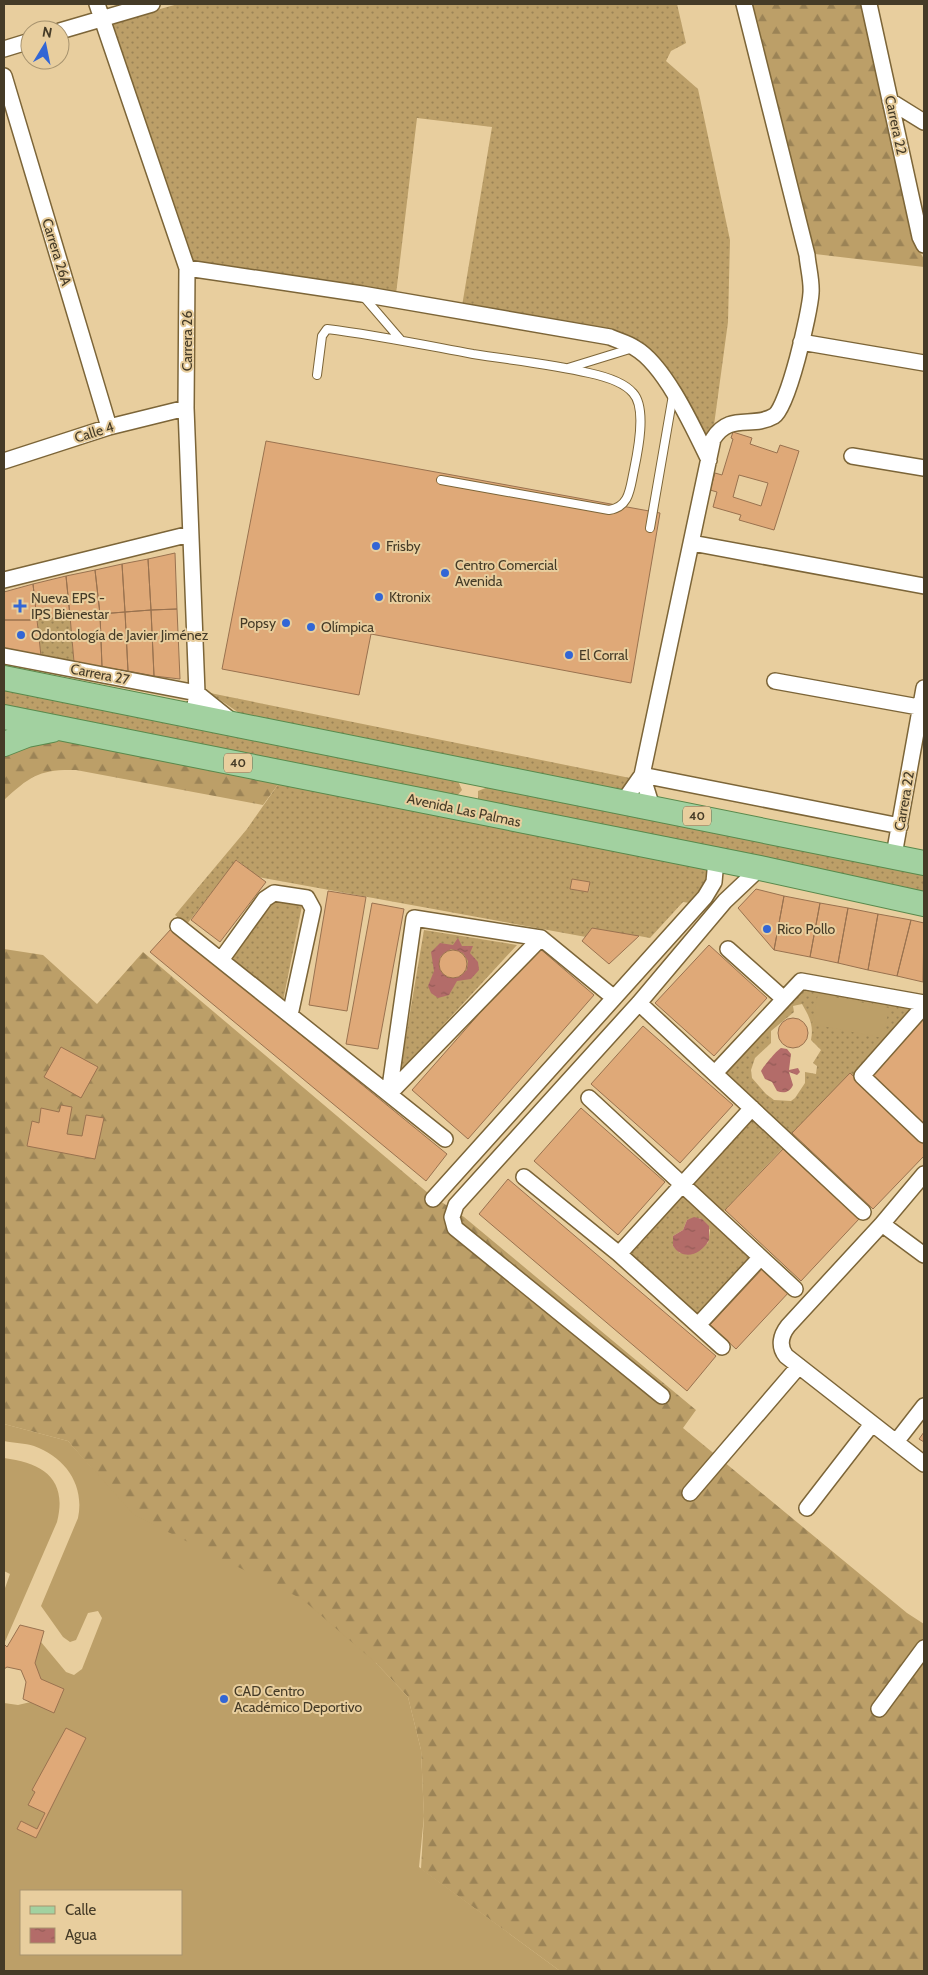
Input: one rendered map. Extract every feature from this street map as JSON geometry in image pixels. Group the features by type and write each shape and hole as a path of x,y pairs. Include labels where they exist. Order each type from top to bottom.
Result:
{"main road":[{"name":"40","path":"4,678 193,718 894,855 924,863"},
{"name":"Avenida Las Palmas","path":"4,717 760,868 924,904"},
{"path":"4,744 27,736 66,729"},
{"path":"470,772 471,811"}],"street":[{"name":"Carrera 26","path":"97,4 187,268 186,408 197,693 193,718"},
{"path":"70,28 152,4"},
{"path":"623,802 642,775 713,439 720,429 735,422 761,421 776,415 786,398 801,342 811,292 807,255 744,4"},
{"name":"Carrera 22","path":"869,4 920,237 924,245"},
{"path":"4,49 20,44"},
{"name":"Carrera 26A","path":"4,76 109,427"},
{"path":"890,101 924,122"},
{"path":"910,187 924,196"},
{"path":"187,268 362,294 610,337 636,348 650,359 674,394 709,460"},
{"path":"801,342 924,362"},
{"name":"Calle 4","path":"5,455 186,408"},
{"path":"852,456 924,468"},
{"path":"4,580 190,534"},
{"path":"692,543 924,586"},
{"name":"Carrera 27","path":"4,656 197,693"},
{"path":"775,681 922,708"},
{"name":"Carrera 22","path":"894,855 922,708 924,688"},
{"path":"197,693 239,726"},
{"path":"642,775 652,808"},
{"path":"642,775 900,826"},
{"path":"433,1199 705,897 714,882 716,860"},
{"path":"662,1396 455,1228 452,1216 456,1205 639,1004 725,901 760,868"},
{"path":"221,960 265,899 274,893 307,898 314,909 290,1015"},
{"path":"389,1094 414,918 542,938 613,997"},
{"path":"178,926 445,1139"},
{"path":"389,1094 542,938"},
{"path":"728,949 784,999"},
{"path":"715,1073 800,981 924,1004"},
{"path":"639,1004 863,1212"},
{"path":"924,1004 862,1076 924,1135"},
{"path":"589,1098 795,1289"},
{"path":"619,1254 752,1108"},
{"path":"924,1174 882,1224 784,1331 781,1349 799,1366 924,1464"},
{"path":"524,1177 619,1254 722,1347"},
{"path":"882,1224 924,1255"},
{"path":"698,1325 760,1258"},
{"path":"690,1493 799,1366"},
{"path":"896,1442 924,1406"},
{"path":"807,1508 872,1424"},
{"path":"879,1709 924,1648"}],"lane":[{"path":"362,294 400,339"},
{"path":"317,375 324,330 400,339 590,373 622,384 634,393 639,401 641,411 637,456 628,494 622,506 609,510 441,480"},
{"path":"566,369 636,348"},
{"path":"650,528 674,394"}],"green space":[{"path":"178,4 677,4 686,43 671,51 666,61 698,89 730,240 728,322 714,425 706,440 685,400 661,363 640,342 462,306 492,127 417,118 396,294 192,261 110,23"},
{"path":"751,4 863,4 913,240 924,259 924,267 815,254"},
{"path":"70,616 74,662 41,656 37,620"},
{"path":"4,688 458,781 462,790 456,797 4,707"},
{"path":"210,693 635,779 624,792 245,717"},
{"path":"65,739 279,783 263,805 76,770 64,770 36,776 21,785 4,800 4,756 17,749"},
{"path":"279,783 707,869 707,881 690,903 683,902 650,938 639,936 586,937 258,877 237,860 187,924 175,915 247,829","holes":["572,879 590,882 589,892 570,889"]},
{"path":"488,787 924,874 924,893 480,801 478,799 478,791"},
{"path":"274,900 302,906 283,1001 232,959"},
{"path":"424,930 517,945 400,1072"},
{"path":"4,949 43,955 97,1004 143,952 428,1193 464,1217 696,1410 683,1428 907,1613 924,1624 924,1971 560,1971 421,1869 424,1816 421,1750 408,1697 376,1663 355,1660 136,1520 68,1441 4,1424"},
{"path":"803,988 914,1008 858,1081 850,1074 790,1135 723,1073","holes":["802,1004 809,1017 811,1040 821,1050 813,1063 817,1066 816,1074 805,1072 805,1083 791,1101 774,1100 752,1078 751,1070 755,1058 771,1043 771,1031 794,1012 793,1006"]},
{"path":"818,994 889,1008 883,1038 812,1024"},
{"path":"753,1117 784,1147 722,1213 692,1184"},
{"path":"683,1193 752,1259 698,1316 628,1253","holes":["700,1218 710,1230 708,1243 680,1253 673,1246 673,1236 683,1230 687,1220"]},
{"name":"CAD Centro Académico Deportivo","path":"4,1424 68,1441 134,1515 302,1599 376,1663 408,1697 421,1750 424,1816 419,1867 560,1971 4,1971 4,1703 18,1705 39,1700 30,1657 36,1636 66,1672 74,1675 82,1669 102,1618 98,1611 88,1613 76,1640 70,1642 63,1637 41,1606 78,1518 78,1494 70,1474 55,1457 27,1444 4,1441"},
{"path":"4,1458 30,1464 41,1469 49,1476 55,1484 59,1495 59,1507 57,1522 4,1644 4,1591 10,1574 4,1571"}],"water":[{"path":"458,938 462,946 473,946 470,953 478,962 479,970 471,979 457,981 449,995 438,998 431,993 428,986 434,971 431,952 440,943 453,945","holes":["451,949 463,953 468,961 467,970 456,978 447,977 439,966 440,957"]},
{"path":"781,1048 787,1049 791,1054 789,1070 798,1068 800,1072 797,1075 789,1072 793,1085 788,1091 784,1092 777,1091 772,1082 765,1079 761,1071"},
{"path":"694,1217 702,1219 709,1226 709,1240 697,1252 687,1255 682,1254 673,1246 673,1236 683,1230 687,1220"}],"building":[{"path":"733,432 752,438 750,444 777,453 780,445 799,451 774,530 739,520 741,515 713,507 717,492 710,490 715,473 722,475 733,439 731,438","holes":["739,475 768,483 761,506 733,497"]},
{"name":"Centro Comercial Avenida","path":"266,441 660,513 631,683 371,634 359,695 222,669"},
{"path":"175,553 177,609 151,610 148,559"},
{"path":"148,559 151,610 125,612 122,564"},
{"path":"122,564 125,612 100,614 95,570"},
{"path":"95,570 100,614 70,616 66,576"},
{"path":"66,576 70,616 37,620 33,584"},
{"name":"Nueva EPS - IPS Bienestar","path":"33,584 37,620 4,620 4,592"},
{"path":"177,609 180,679 154,676 151,610"},
{"path":"151,610 154,676 128,671 125,612"},
{"path":"125,612 128,671 102,667 100,614"},
{"path":"100,614 102,667 74,662 70,616"},
{"name":"Odontología de Javier Jiménez","path":"4,620 37,620 41,656 4,649"},
{"path":"236,860 266,882 220,942 191,920"},
{"path":"572,879 590,882 588,892 570,889"},
{"name":"Rico Pollo","path":"756,889 784,896 774,950 738,908"},
{"path":"328,891 366,897 347,1011 309,1005"},
{"path":"784,896 820,903 810,957 774,950"},
{"path":"372,903 404,909 378,1049 346,1044"},
{"path":"820,903 848,908 838,963 810,957"},
{"path":"848,908 878,914 868,970 838,963"},
{"path":"878,914 911,920 897,976 868,970"},
{"path":"911,920 924,923 923,982 897,976"},
{"path":"592,928 639,936 609,964 582,941"},
{"path":"171,929 447,1154 426,1181 150,952"},
{"path":"709,945 767,998 714,1056 655,1003"},
{"path":"538,947 594,995 468,1139 412,1090"},
{"path":"453,950 463,954 467,964 463,974 453,978 443,974 439,964 443,954"},
{"path":"793,1018 799,1019 807,1027 807,1039 799,1047 793,1048 787,1047 779,1039 778,1033 779,1027 787,1019"},
{"path":"924,1019 924,1127 870,1075"},
{"path":"643,1026 733,1105 680,1163 591,1084"},
{"path":"61,1047 98,1067 81,1098 44,1077"},
{"path":"850,1073 924,1144 924,1156 873,1209 792,1133"},
{"path":"61,1105 72,1107 67,1134 82,1136 86,1115 104,1118 95,1159 27,1146 32,1121 39,1123 41,1108 59,1112"},
{"path":"581,1108 665,1182 618,1235 534,1161"},
{"path":"783,1149 859,1219 801,1281 725,1210"},
{"path":"508,1179 716,1356 687,1391 479,1214"},
{"path":"764,1267 790,1291 736,1349 710,1325"},
{"path":"924,1432 924,1442 919,1439"},
{"path":"20,1625 44,1631 35,1663 41,1679 64,1689 54,1713 23,1699 26,1682 21,1670 7,1667 4,1669 4,1644 7,1647"},
{"path":"66,1728 86,1738 36,1838 17,1829 21,1821 37,1829 45,1813 28,1805 35,1792 32,1790"}],"place":[{"name":"Frisby","path":"376,546"},
{"name":"Centro Comercial Avenida","path":"445,573"},
{"name":"Ktronix","path":"379,597"},
{"name":"Nueva EPS - IPS Bienestar","path":"20,606"},
{"name":"Popsy","path":"286,623"},
{"name":"Olímpica","path":"311,627"},
{"name":"Odontología de Javier Jiménez","path":"21,635"},
{"name":"El Corral","path":"569,655"},
{"name":"Rico Pollo","path":"767,929"},
{"name":"CAD Centro Académico Deportivo","path":"224,1699"}]}
